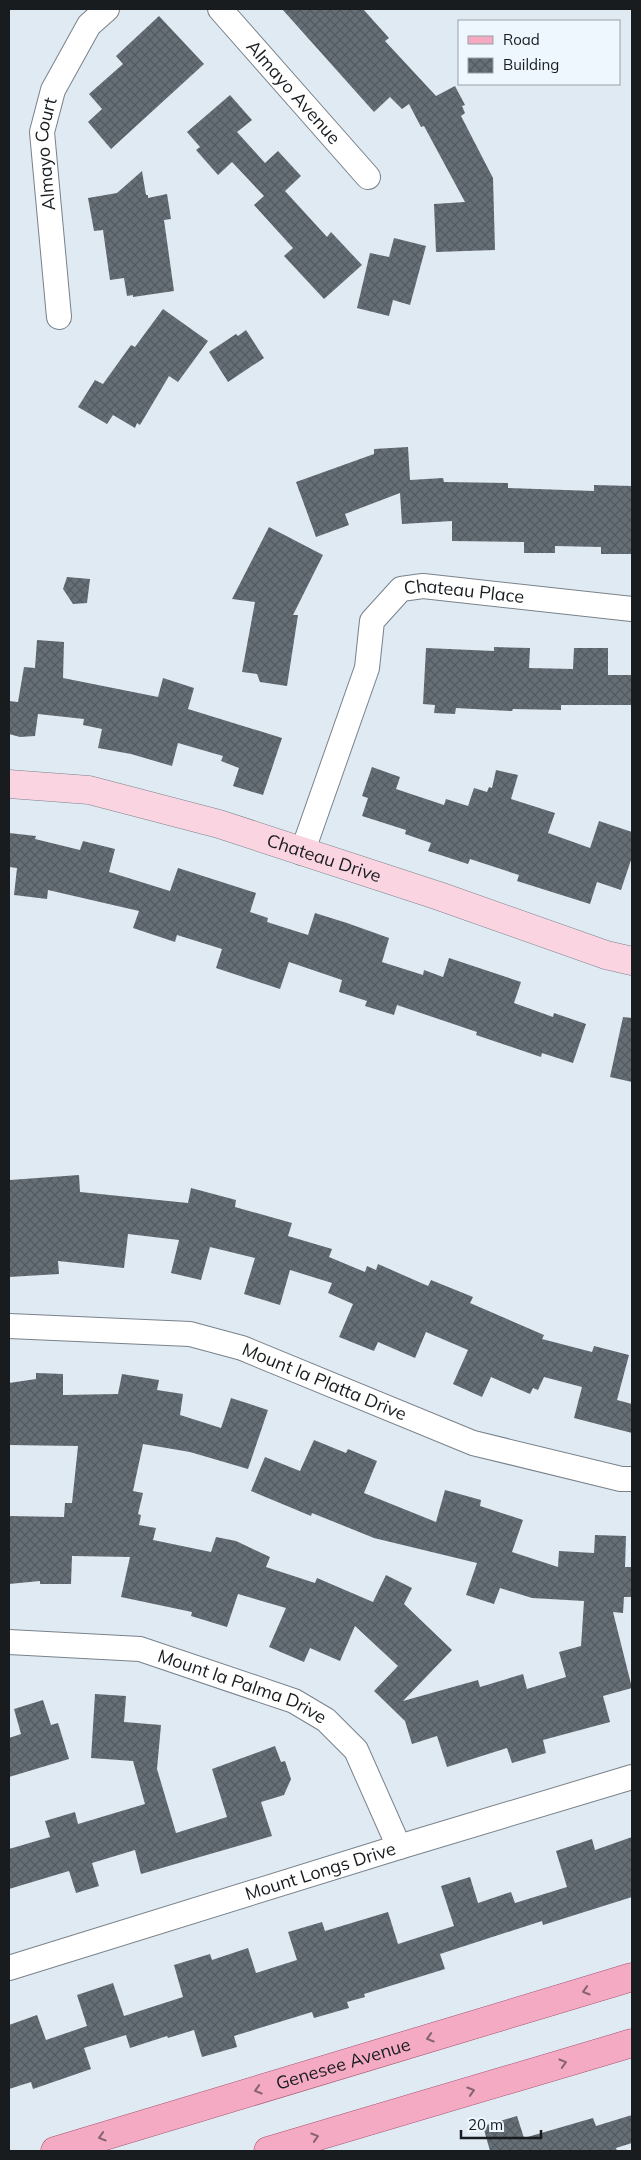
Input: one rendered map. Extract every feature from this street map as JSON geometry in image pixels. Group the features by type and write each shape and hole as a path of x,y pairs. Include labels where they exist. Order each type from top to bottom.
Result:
{"main road":[{"name":"Genesee Avenue","path":"55,2151 632,1977"},
{"path":"268,2151 632,2043"}],"street":[{"name":"Almayo Court","path":"59,317 42,132 53,90 89,25 107,9"},
{"name":"Almayo Avenue","path":"220,9 368,177"},
{"name":"Chateau Place","path":"302,853 367,668 372,621 401,589 423,586 632,609"},
{"name":"Chateau Drive","path":"9,784 89,790 219,824 302,853 439,896 606,955 632,961"},
{"name":"Mount la Platta Drive","path":"9,1326 190,1334 242,1348 473,1444 620,1479 632,1479"},
{"name":"Mount la Palma Drive","path":"9,1642 140,1648 294,1701 326,1720 356,1750 399,1847"},
{"name":"Mount Longs Drive","path":"9,1968 632,1777"}],"building":[{"path":"282,9 363,9 389,38 385,41 436,96 455,86 465,105 462,106 465,113 461,116 493,178 495,250 436,252 434,204 465,202 424,126 421,127 409,104 402,109 390,97 374,112"},
{"path":"159,16 204,64 111,149 88,122 102,109 89,94 123,64 116,56"},
{"path":"230,95 252,120 237,132 265,163 278,151 301,176 285,191 327,237 331,232 362,265 324,299 284,256 293,248 254,205 264,196 232,162 218,175 196,150 200,147 187,132"},
{"path":"142,171 148,198 167,194 171,219 164,220 174,291 133,297 133,295 127,296 124,278 110,280 103,230 94,231 88,198 117,193"},
{"path":"394,238 426,246 410,305 393,300 389,316 357,308 370,253 389,257"},
{"path":"163,309 208,341 178,382 169,376 140,425 137,423 135,428 113,415 107,424 78,407 95,380 103,384 131,345 135,347"},
{"path":"246,330 264,358 228,382 209,352 236,334 238,336"},
{"path":"408,447 410,480 443,478 444,482 508,483 508,488 594,491 594,485 632,486 632,554 601,554 601,547 555,546 555,553 524,553 524,542 452,541 452,521 402,524 400,493 345,514 349,525 316,537 296,482 374,454 374,449"},
{"path":"269,527 323,555 293,615 298,615 287,686 260,682 257,674 242,672 255,602 232,599"},
{"path":"67,577 90,579 87,603 73,604 63,589"},
{"path":"37,640 64,642 63,678 158,697 163,678 194,688 188,709 282,738 263,795 233,786 239,768 221,761 223,756 178,743 172,766 131,754 98,748 102,729 83,725 84,719 38,714 35,736 20,737 9,734 9,701 18,702 24,667 35,668"},
{"path":"494,647 530,648 529,668 573,669 574,648 608,648 608,675 631,675 631,705 561,705 561,710 513,709 512,711 456,708 455,714 434,713 435,705 423,704 426,648 494,651"},
{"path":"372,767 400,777 396,789 444,805 446,799 468,806 474,788 487,792 489,787 492,788 496,770 518,775 511,799 555,813 548,833 590,848 599,821 632,832 632,857 621,890 597,882 590,904 517,881 519,875 470,859 468,864 428,851 431,843 405,834 406,830 362,816 368,798 362,796"},
{"path":"9,833 36,836 35,839 80,850 83,841 115,849 109,872 170,891 178,868 256,893 250,912 268,918 267,922 308,935 315,913 347,923 389,938 382,962 423,975 424,970 443,977 449,958 521,982 514,1003 553,1017 554,1013 586,1024 573,1063 542,1053 541,1057 476,1035 477,1032 397,1005 394,1015 365,1006 367,1001 339,992 342,980 289,962 280,989 216,968 222,949 177,935 175,942 133,928 139,911 48,890 47,899 14,895 17,868 9,867"},
{"path":"623,1017 632,1018 632,1082 610,1077"},
{"path":"79,1175 80,1192 188,1203 191,1188 236,1200 235,1207 292,1223 288,1236 332,1249 329,1257 365,1272 367,1266 376,1270 378,1264 428,1286 431,1280 473,1297 470,1303 544,1335 542,1339 592,1352 594,1346 629,1355 617,1400 632,1404 632,1433 574,1418 582,1387 544,1377 538,1390 533,1388 530,1394 491,1377 482,1397 453,1384 468,1350 426,1332 415,1358 378,1342 374,1351 339,1337 353,1304 328,1293 332,1283 290,1270 280,1305 244,1294 255,1258 210,1247 201,1280 171,1273 179,1240 128,1234 124,1268 58,1261 59,1274 9,1277 10,1180"},
{"path":"36,1373 63,1374 63,1395 118,1394 122,1374 159,1380 157,1390 183,1394 180,1415 221,1428 231,1398 268,1410 248,1469 190,1452 143,1444 133,1491 143,1493 138,1514 141,1515 139,1525 156,1528 153,1540 211,1552 216,1537 236,1541 270,1557 266,1567 315,1583 317,1578 373,1602 386,1575 412,1588 404,1604 452,1650 403,1701 478,1680 480,1687 523,1674 527,1689 566,1677 559,1652 581,1646 584,1601 532,1598 500,1588 494,1604 466,1595 477,1563 374,1538 312,1513 311,1516 251,1491 265,1457 300,1471 314,1440 346,1453 348,1449 377,1461 364,1493 436,1522 445,1490 481,1500 480,1506 523,1520 512,1552 558,1567 559,1551 594,1553 595,1535 626,1536 625,1567 632,1567 632,1597 624,1597 623,1613 613,1612 632,1688 603,1696 610,1722 543,1740 546,1753 512,1763 507,1748 447,1767 437,1736 412,1744 405,1721 374,1691 398,1666 355,1626 340,1661 310,1648 304,1662 269,1647 286,1608 238,1594 227,1627 191,1616 192,1612 121,1597 130,1557 72,1556 71,1584 40,1584 40,1581 9,1584 9,1516 64,1517 65,1503 72,1503 78,1446 9,1445 9,1383 36,1379"},
{"path":"95,1694 126,1696 124,1722 161,1725 157,1769 176,1833 227,1817 212,1769 275,1746 281,1762 285,1761 291,1779 284,1795 261,1802 272,1836 141,1874 135,1850 92,1863 99,1886 76,1893 69,1871 9,1889 9,1849 50,1837 45,1821 75,1812 78,1824 145,1804 133,1761 91,1758"},
{"path":"43,1700 51,1725 58,1723 69,1759 9,1777 9,1738 21,1734 14,1709"},
{"path":"632,1837 632,1897 543,1925 542,1921 440,1954 445,1969 364,1994 365,1997 347,2002 349,2008 314,2018 312,2012 234,2036 237,2047 202,2057 194,2030 168,2038 167,2036 130,2048 126,2035 84,2048 91,2069 33,2089 31,2082 9,2089 9,2025 37,2015 46,2040 87,2026 77,1995 113,1983 124,2016 183,1997 174,1965 210,1954 212,1960 248,1948 256,1973 297,1960 288,1932 322,1922 325,1931 388,1912 398,1944 454,1926 441,1886 470,1877 478,1903 511,1892 515,1903 567,1887 556,1851 592,1839 595,1850"},
{"path":"632,2115 632,2143 616,2148 617,2151 490,2151 483,2126 517,2116 524,2138 593,2118 596,2126"}]}
